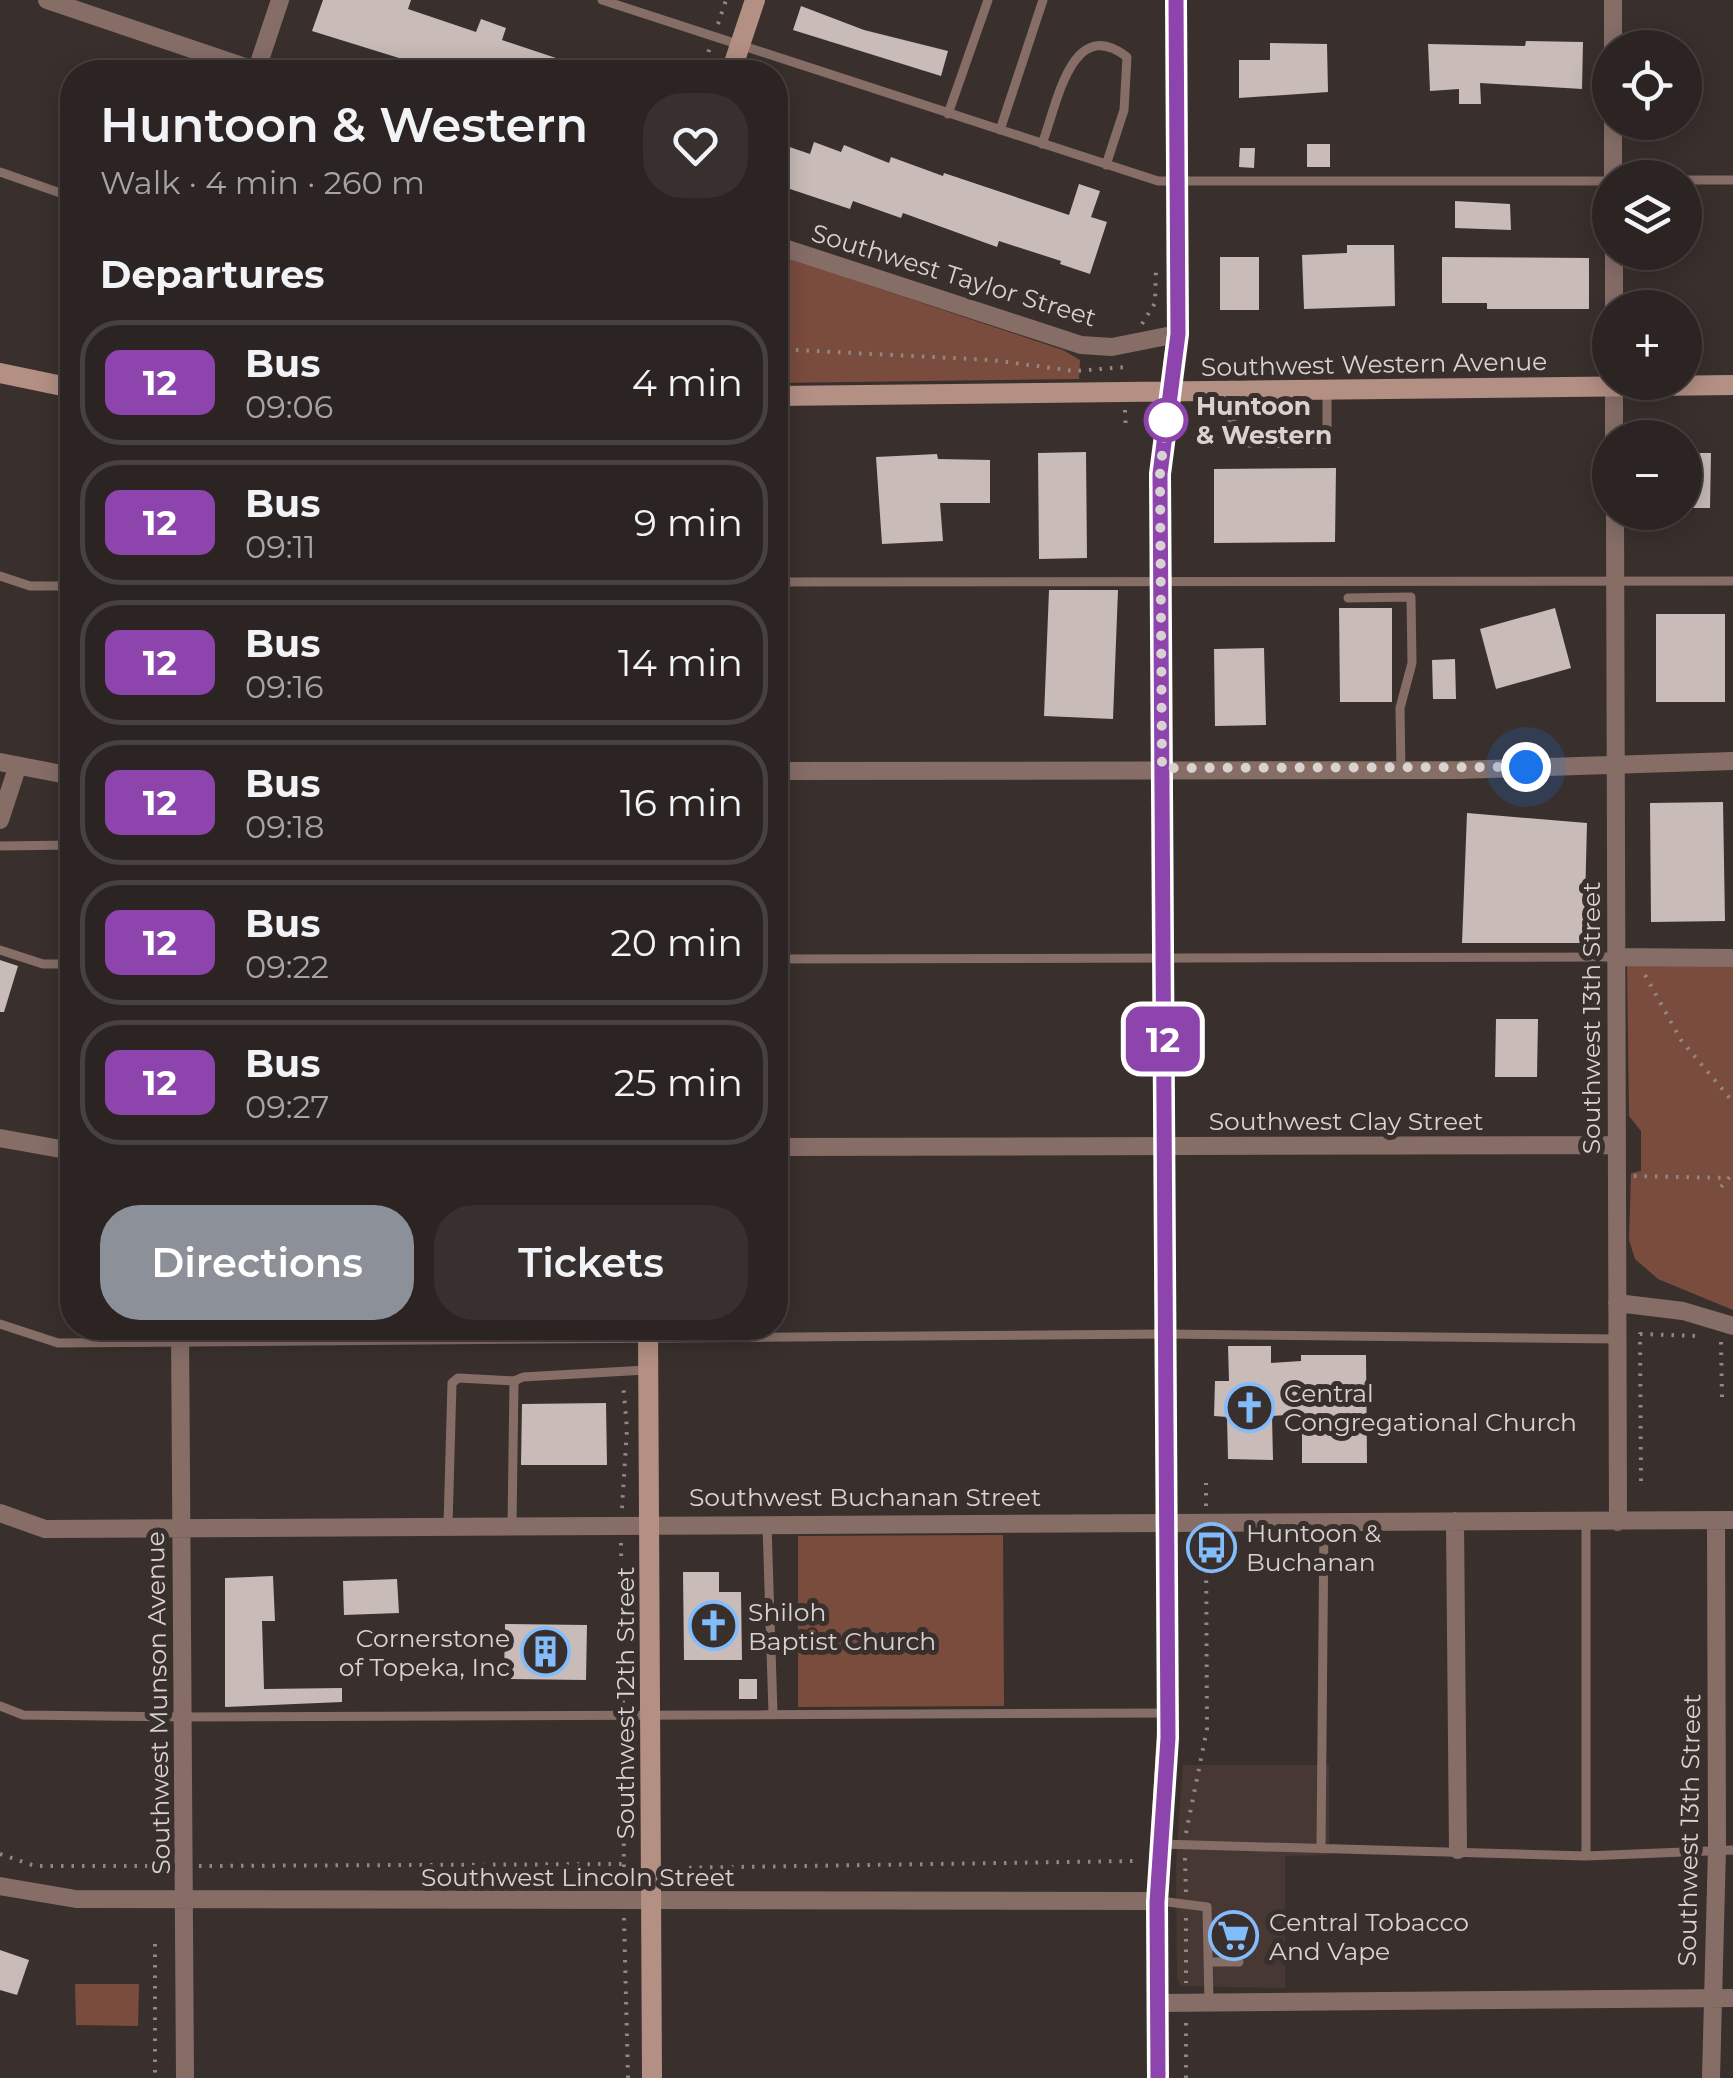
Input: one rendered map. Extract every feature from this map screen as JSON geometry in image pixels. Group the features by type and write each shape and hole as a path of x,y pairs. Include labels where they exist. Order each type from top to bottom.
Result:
{"main road":[{"path":"735,60 755,0"},
{"path":"1158,2078 1157,1902 1168,1714 1160,474 1178,334 1176,0"},
{"path":"0,372 60,385"},
{"name":"Southwest Western Avenue","path":"788,396 1592,384"},
{"name":"Southwest Western Avenue","path":"1702,384 1733,384"},
{"name":"Southwest 12th Street","path":"648,1340 652,2078"}],"street":[{"path":"47,0 222,60"},
{"path":"261,60 280,0"},
{"path":"1613,0 1613,30"},
{"name":"Southwest Taylor Street","path":"788,249 1080,345 1134,342 1178,334"},
{"name":"Southwest 13th Street","path":"1615,530 1618,1522"},
{"path":"788,771 1401,770 1733,762"},
{"path":"0,820 9,765 60,774"},
{"path":"1616,958 1733,958"},
{"path":"0,1138 60,1149"},
{"name":"Southwest Clay Street","path":"788,1147 1617,1145"},
{"path":"1618,1303 1684,1311 1727,1331"},
{"name":"Southwest Munson Avenue","path":"180,1340 185,2078"},
{"name":"Southwest Buchanan Street","path":"0,1514 45,1529 1166,1520 1729,1521"},
{"path":"1456,1521 1458,1850"},
{"name":"Southwest 13th Street","path":"1711,2078 1711,1998 1725,1849 1729,1521"},
{"name":"Southwest Lincoln Street","path":"0,1886 76,1900 1157,1902"},
{"path":"1158,2003 1733,1998"}],"lane":[{"path":"602,0 782,60"},
{"path":"948,114 988,0"},
{"path":"1000,130 1042,0"},
{"path":"1042,144 1076,54 1093,44 1115,47 1128,57 1125,92 1106,165"},
{"path":"788,62 1158,182 1592,180"},
{"path":"0,172 60,192"},
{"path":"1702,180 1733,180"},
{"path":"1238,392 1227,444 1327,444 1328,389"},
{"path":"0,576 30,586 60,586"},
{"path":"788,582 1733,580"},
{"path":"1348,598 1411,597 1412,663 1400,708 1401,770"},
{"path":"0,846 60,845"},
{"path":"0,950 43,964 60,964"},
{"path":"788,958 1616,958"},
{"path":"0,1324 58,1343 99,1340"},
{"path":"788,1333 1618,1338"},
{"path":"448,1525 452,1383 458,1378 516,1381 648,1370"},
{"path":"512,1524 511,1390 516,1381"},
{"path":"1321,1847 1324,1521"},
{"path":"767,1522 773,1714"},
{"path":"1586,1522 1586,1856"},
{"path":"0,1706 24,1715 182,1717 1168,1714"},
{"path":"1160,1844 1586,1856 1725,1849"},
{"path":"1157,1902 1207,1907 1209,2002"},
{"path":"1208,1962 1239,1962"}],"path":[{"path":"1126,431 1127,368 1134,342 1155,304 1156,251"},
{"path":"788,350 992,360 1074,371 1127,368"},
{"path":"1641,967 1681,1040 1733,1102"},
{"path":"1634,1176 1731,1175"},
{"path":"1721,1188 1731,1175"},
{"path":"1722,1397 1727,1331"},
{"path":"1640,1482 1640,1334 1705,1336"},
{"path":"1186,2078 1185,1844 1190,1801 1207,1728 1206,1483"},
{"path":"0,1854 36,1866 651,1868 1133,1861"},
{"path":"155,1944 155,2078"}],"shaded area":[{"path":"788,258 1063,350 1080,360 1079,379 788,383"},
{"path":"1627,965 1733,965 1733,1310 1658,1279 1635,1259 1629,1240 1631,1173 1641,1171 1641,1131 1629,1116"},
{"path":"1003,1535 1004,1706 798,1707 798,1536"},
{"path":"1183,1765 1329,1765 1329,1855 1285,1856 1285,1988 1182,1986 1177,1980 1176,1863"},
{"path":"75,1984 139,1984 138,2026 76,2025"}],"building":[{"path":"323,0 411,0 408,9 476,32 481,19 506,28 502,40 559,59 405,60 312,31"},
{"path":"801,6 864,30 948,51 941,76 793,30"},
{"path":"1526,41 1583,42 1582,89 1480,83 1481,104 1459,104 1459,89 1430,91 1428,44 1525,46"},
{"path":"1270,43 1327,44 1328,92 1239,98 1239,60 1270,60"},
{"path":"814,142 841,152 844,145 889,163 891,157 1069,215 1079,184 1100,191 1091,217 1107,222 1090,274 1060,264 1061,261 999,241 997,247 903,213 901,218 853,201 850,209 788,188 788,146 810,154"},
{"path":"1307,144 1330,144 1330,167 1307,167"},
{"path":"1240,148 1255,148 1254,168 1239,167"},
{"path":"1455,201 1510,204 1511,230 1455,228"},
{"path":"1347,245 1394,245 1395,306 1304,309 1302,255 1347,253"},
{"path":"1220,257 1259,257 1259,310 1220,310"},
{"path":"1442,257 1589,258 1589,309 1487,309 1487,303 1442,303"},
{"path":"1086,452 1087,558 1039,559 1038,453"},
{"path":"1702,453 1711,453 1710,508 1702,508"},
{"path":"937,454 938,459 990,460 990,503 940,503 943,541 882,544 876,457"},
{"path":"1336,468 1335,542 1214,543 1214,469"},
{"path":"1049,590 1118,590 1113,719 1044,716"},
{"path":"1339,608 1392,608 1392,702 1340,702"},
{"path":"1555,608 1571,668 1496,689 1480,629"},
{"path":"1656,614 1725,614 1725,702 1656,702"},
{"path":"1264,648 1266,725 1215,726 1214,649"},
{"path":"1455,659 1456,699 1433,699 1432,660"},
{"path":"1723,802 1725,921 1651,922 1650,803"},
{"path":"1467,813 1587,823 1584,943 1462,943"},
{"path":"0,960 18,966 4,1012 0,1012"},
{"path":"1496,1019 1538,1019 1537,1077 1495,1077"},
{"name":"Central Congregational Church","path":"1228,1346 1271,1346 1271,1363 1301,1361 1301,1355 1366,1355 1367,1463 1302,1463 1302,1414 1272,1416 1273,1460 1228,1459 1227,1417 1214,1416 1215,1381 1229,1381"},
{"path":"606,1403 607,1465 521,1465 522,1404"},
{"name":"Shiloh Baptist Church","path":"683,1572 719,1572 719,1592 741,1592 742,1660 684,1660"},
{"path":"273,1576 275,1621 262,1621 264,1689 342,1688 342,1702 225,1707 225,1578"},
{"path":"397,1579 399,1613 344,1615 343,1581"},
{"name":"Cornerstone of Topeka, Inc","path":"505,1624 587,1625 586,1680 504,1679"},
{"path":"739,1679 757,1679 757,1699 739,1699"},
{"path":"0,1950 29,1960 17,1995 0,1990"}],"bus line":[{"name":"12","path":"1158,2078 1157,1902 1168,1738 1160,474 1178,334 1176,0"}],"place":[{"name":"Huntoon & Western","path":"1166,420"},
{"name":"Central Congregational Church","path":"1249,1407"},
{"name":"Huntoon & Buchanan","path":"1211,1547"},
{"name":"Shiloh Baptist Church","path":"713,1626"},
{"name":"Cornerstone of Topeka, Inc","path":"545,1652"},
{"name":"Central Tobacco And Vape","path":"1234,1936"}],"route":[{"path":"1166,420 1160,474 1162,768 1526,767"}]}
